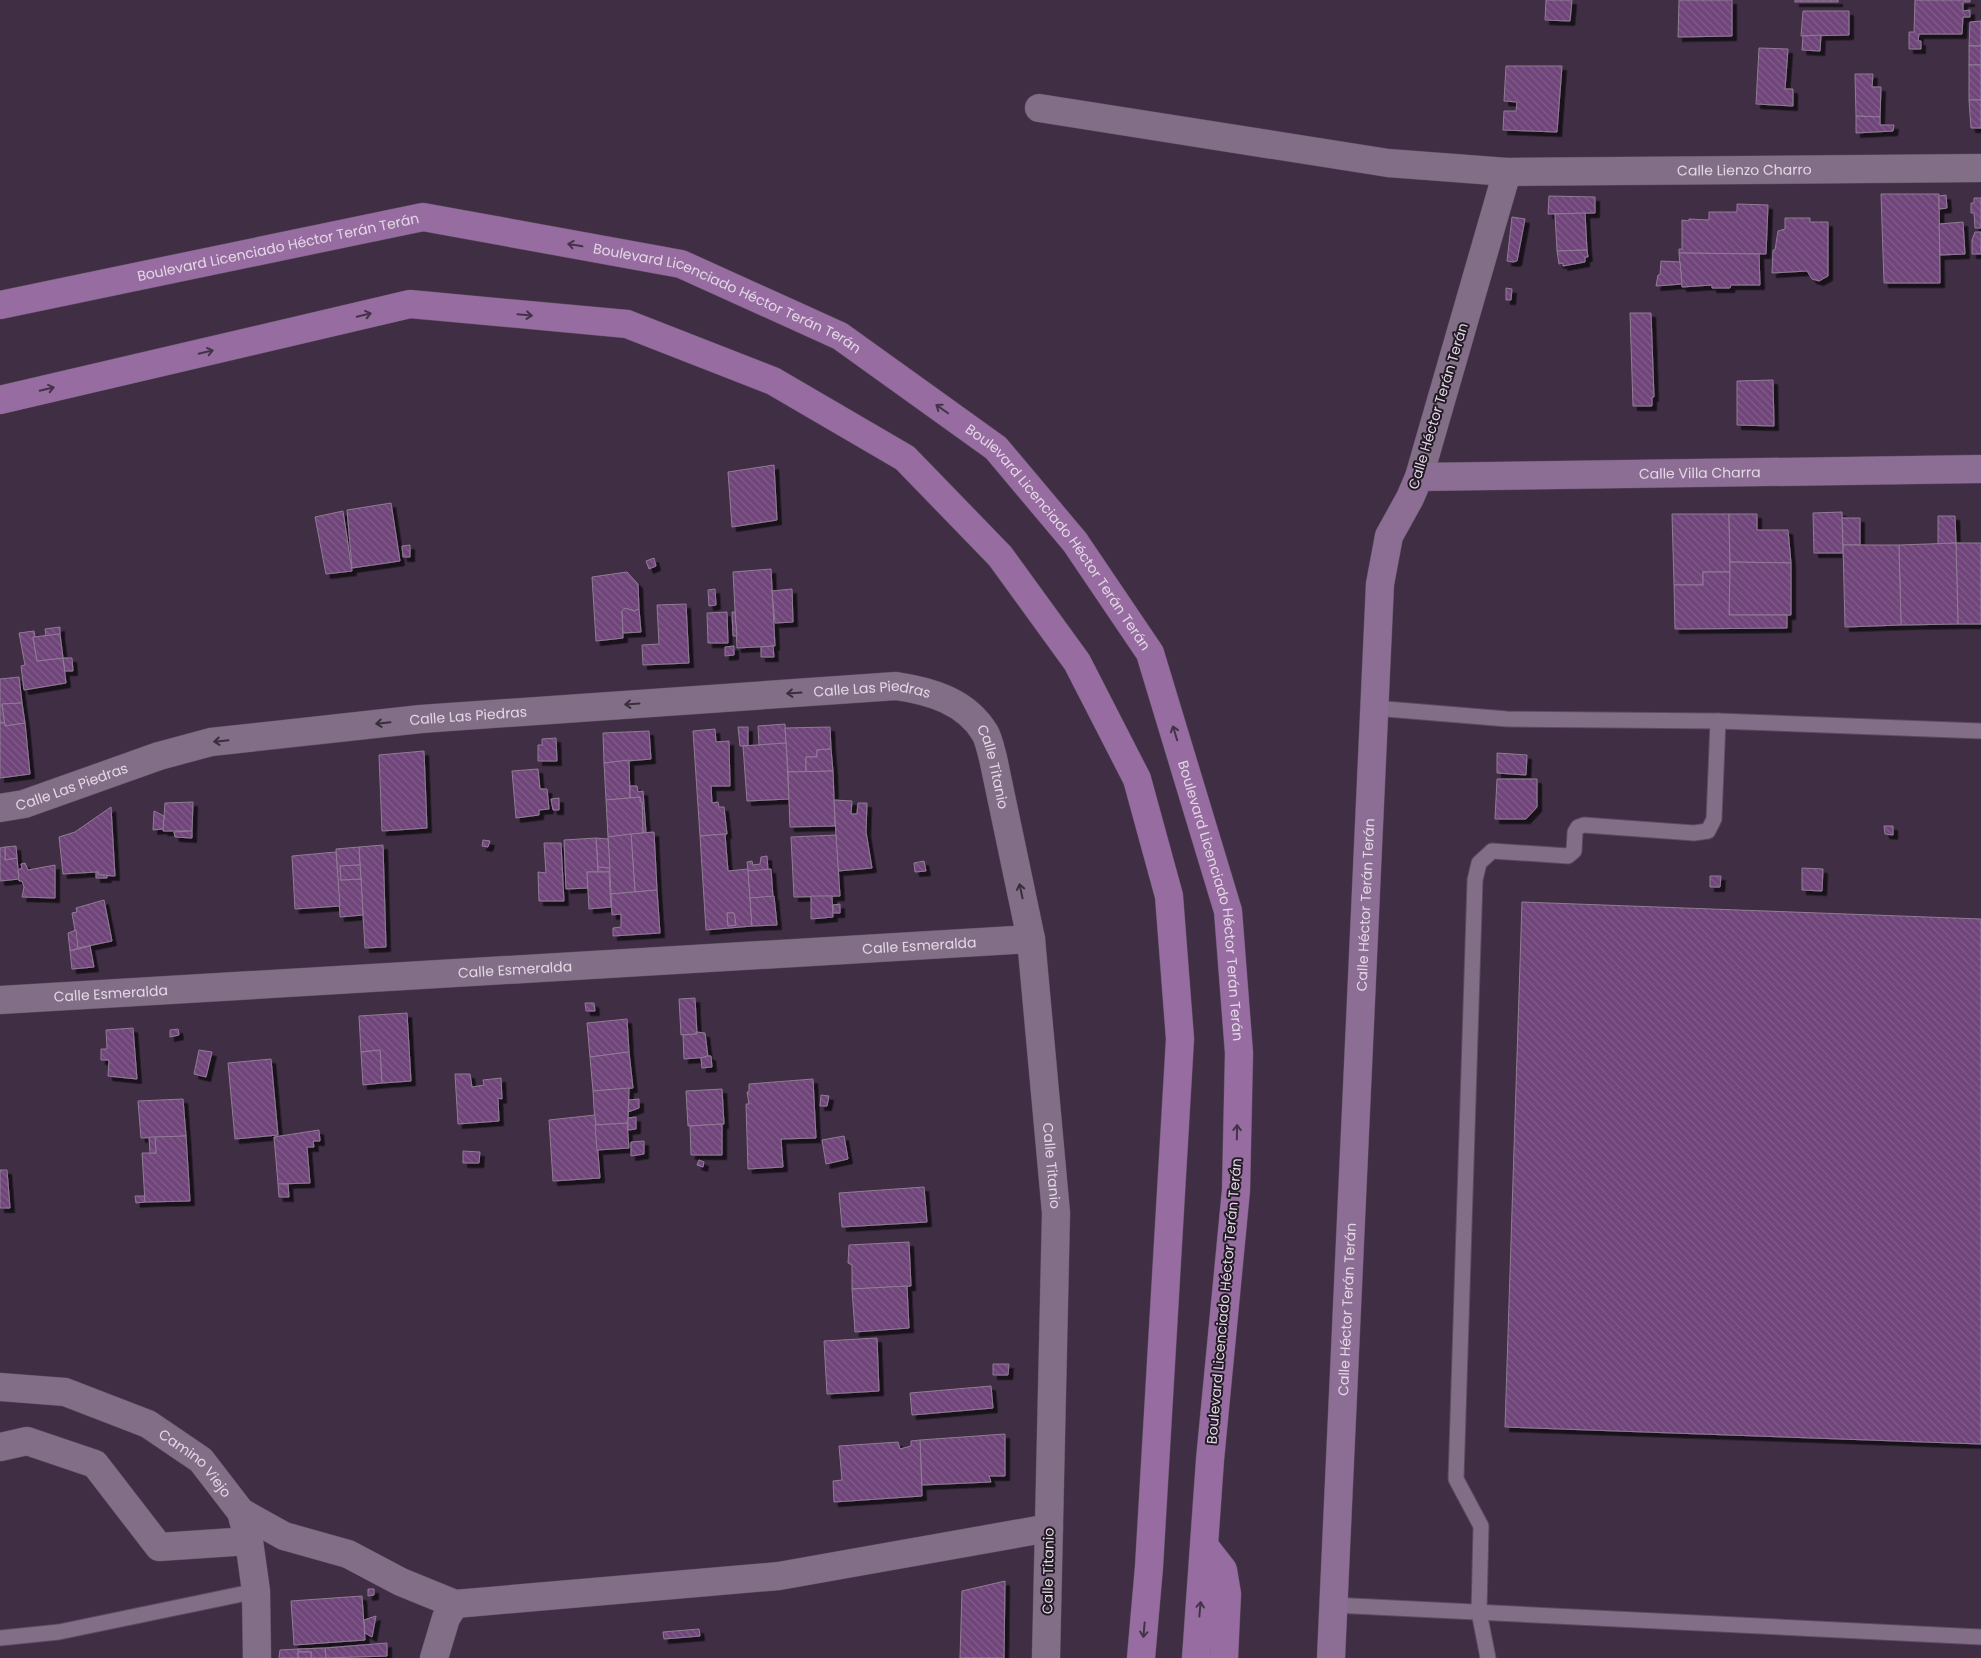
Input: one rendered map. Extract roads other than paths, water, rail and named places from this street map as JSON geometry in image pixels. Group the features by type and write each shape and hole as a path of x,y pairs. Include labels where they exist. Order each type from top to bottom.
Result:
{"main road":[{"name":"Boulevard Licenciado Héctor Terán Terán","path":"0,305 422,218 681,264 840,336 996,448 1075,542 1150,653 1228,911 1239,1053 1236,1190 1210,1460 1196,1658"},
{"path":"0,400 410,304 627,324 773,381 905,458 1000,556 1077,662 1137,779 1169,896 1180,1039 1150,1557 1141,1658"},
{"path":"1205,1548 1223,1570 1228,1594 1224,1658"}],"street":[{"name":"Calle Lienzo Charro","path":"1039,108 1388,163 1507,172 1981,168"},
{"name":"Calle Héctor Terán Terán","path":"1331,1658 1380,584 1389,536 1419,477 1507,172"},
{"name":"Calle Villa Charra","path":"1419,477 1981,469"},
{"name":"Calle Las Piedras","path":"0,808 24,804 159,756 220,741 421,719 896,686 922,690 946,698"},
{"name":"Calle Titanio","path":"946,698 967,712 986,733 993,758 1031,939 1056,1213 1046,1658"},
{"name":"Calle Esmeralda","path":"0,1000 1031,939"},
{"name":"Camino Viejo","path":"0,1387 65,1392 148,1424 201,1460 240,1512 249,1541 256,1591 257,1658"},
{"path":"0,1447 27,1441 95,1464 159,1547 249,1541"},
{"path":"240,1512 284,1536 348,1554 401,1582 455,1604 779,1576 1049,1528"},
{"path":"434,1658 446,1618 455,1604"}],"lane":[{"path":"1374,708 1507,719 1718,721 1981,731"},
{"path":"1488,1658 1479,1612 1481,1526 1456,1479 1475,890 1479,863 1492,851 1568,856 1574,850 1575,832 1578,827 1584,825 1694,833 1708,831 1714,819 1718,721"},
{"path":"0,1638 59,1632 256,1591"},
{"path":"1333,1605 1981,1637"}]}
